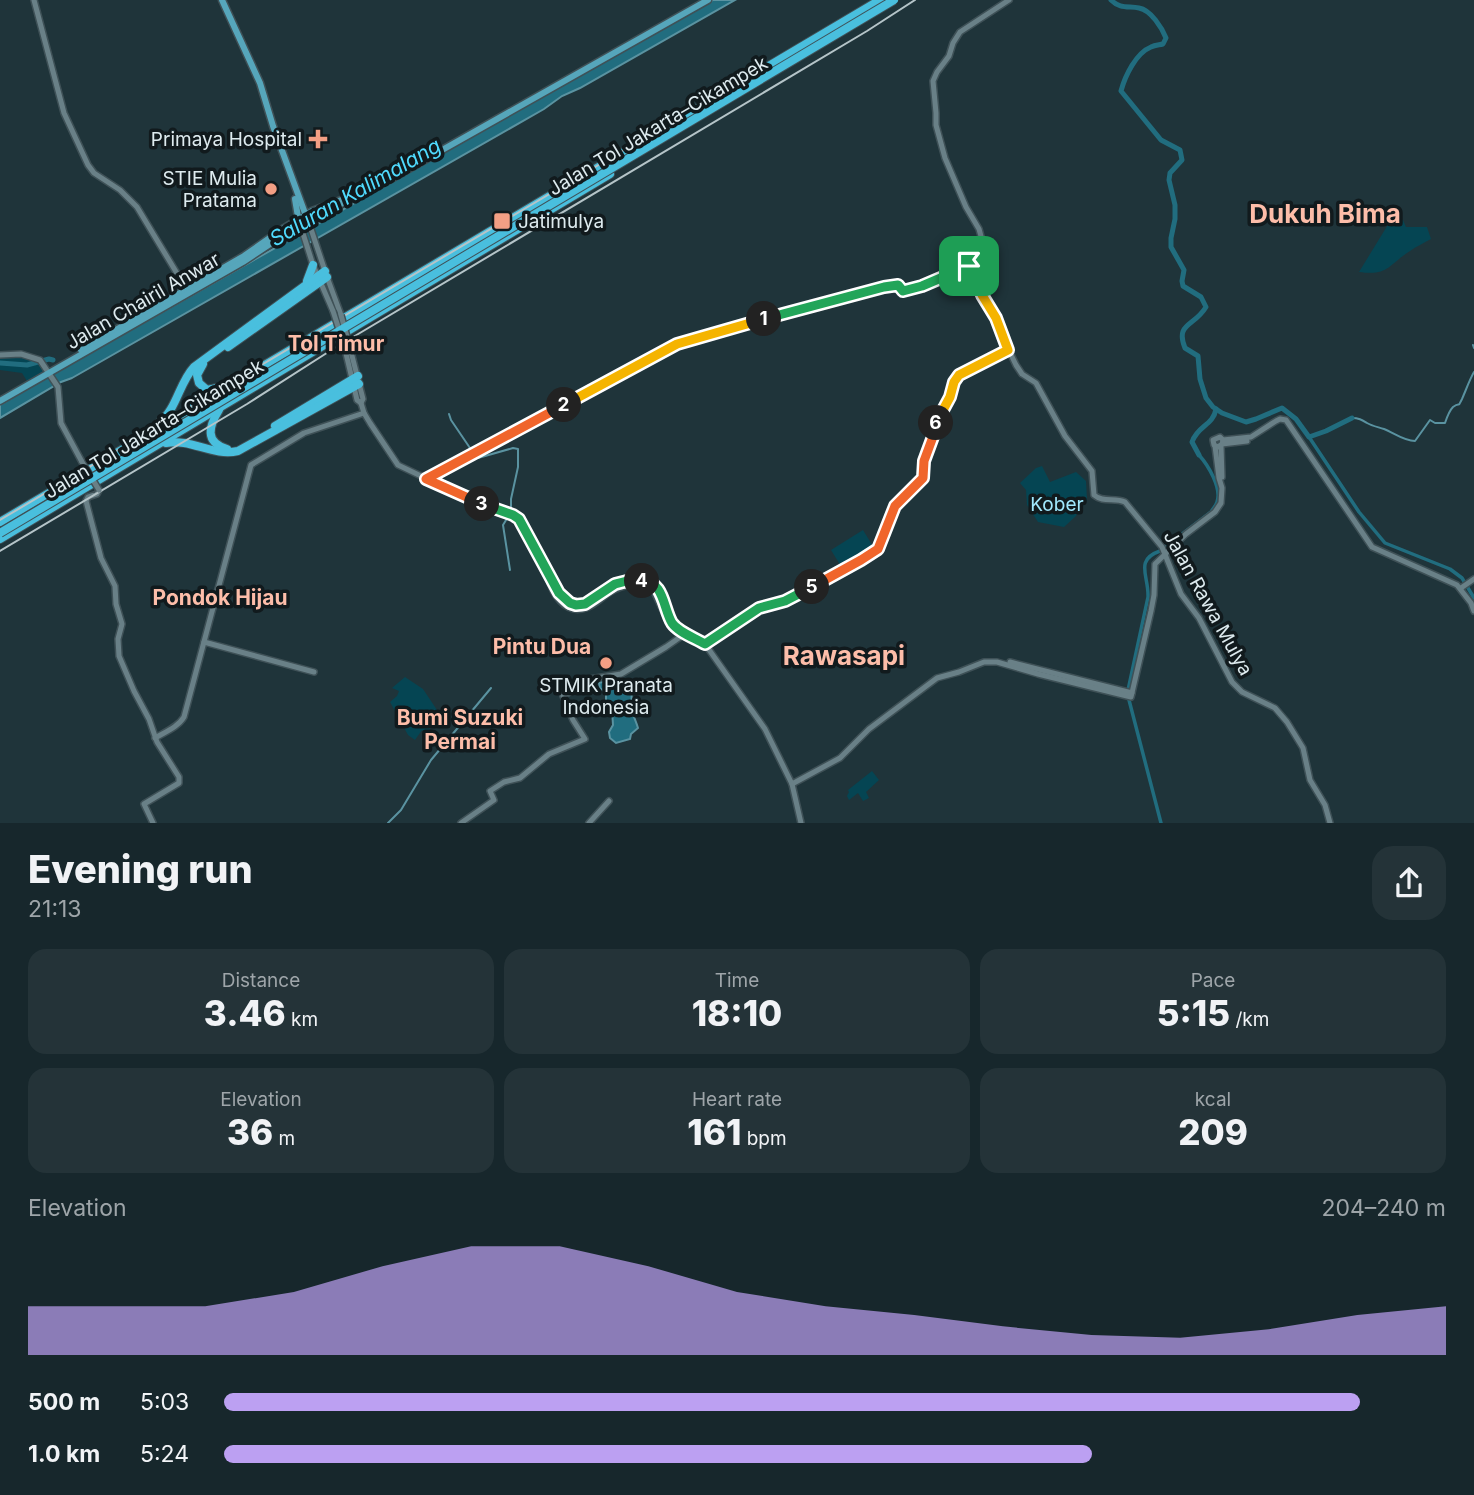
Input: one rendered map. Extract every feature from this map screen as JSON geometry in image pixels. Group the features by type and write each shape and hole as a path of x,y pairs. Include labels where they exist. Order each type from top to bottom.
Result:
{"highway":[{"name":"Jalan Tol Jakarta–Cikampek","path":"0,522 882,0"},
{"path":"0,522 417,280 882,0"},
{"path":"0,533 894,0"},
{"name":"Jalan Tol Jakarta–Cikampek","path":"0,539 901,0"},
{"path":"306,284 313,265"},
{"path":"306,340 211,391 204,388 198,380 199,370 209,359 249,333 322,276"},
{"path":"0,522 163,420 194,367 306,284 322,276"},
{"path":"156,446 177,441 222,453 237,451 300,418 356,381"},
{"path":"220,408 211,424 212,439 219,447 235,449 340,391"}],"main road":[{"path":"34,0 64,113 88,165 94,173 120,190 137,207 187,291"},
{"path":"222,0 250,61 295,200 304,222 317,242 322,276 347,345"},
{"name":"Jalan Chairil Anwar","path":"2,397 304,222 312,211 341,203 394,177 708,0"},
{"path":"426,479 677,344 884,287 898,285 903,291 914,289 969,266 982,240 981,234 965,206 945,160 936,125 933,81 960,32 1009,0"},
{"path":"304,222 313,265 322,276 341,316 356,381 357,400 398,465 464,497 511,514 521,523 558,600 573,608 587,607 622,587 639,584 653,589 672,625 705,644 765,729 792,785 801,823"},
{"name":"Jalan Rawa Mulya","path":"969,266 1021,374 1036,383 1065,436 1088,464 1096,496 1125,502 1163,551 1181,594 1199,618 1228,677 1242,692 1275,708 1290,726 1303,748 1310,780 1325,804 1330,823"},
{"path":"705,644 755,610 789,599 878,549 895,506 923,478 924,461 937,421 956,379 966,370 1008,350"},
{"path":"0,355 21,354 40,360 58,387 61,423 99,490 86,501 101,558 115,586 116,604 122,624 118,652 155,738 178,774 179,780 179,783 144,804 153,823"},
{"path":"155,738 183,720 251,465 304,433 364,413"},
{"path":"792,785 840,758 869,729 937,678 959,672 986,658 997,658 1129,695 1140,665 1154,595 1154,565 1163,551 1220,506 1220,444 1254,440 1281,422 1291,425 1372,547 1462,587 1474,611"},
{"path":"1462,587 1472,580"},
{"path":"461,823 492,802 494,798 490,791 497,786 520,778 549,754 585,739 563,696 590,679 621,674 686,633"},
{"path":"204,642 314,672"},
{"path":"589,823 609,801"}],"green space":[{"path":"1397,218 1403,220 1406,227 1427,227 1431,239 1383,271 1359,272 1389,223"},
{"path":"0,355 38,358 47,370 27,381 22,373 0,370"},
{"name":"Kober","path":"1042,466 1050,482 1076,472 1086,481 1087,500 1064,527 1038,522 1027,505 1026,490 1020,483"},
{"path":"863,530 874,548 842,568 831,550"},
{"path":"405,677 423,689 439,713 427,734 422,730 415,740 408,735 390,702 399,691 392,688"},
{"path":"872,771 879,780 866,792 869,798 863,801 858,793 849,800 848,790"}],"shaded area":[{"path":"713,0 735,0 0,418 0,405 42,380"},
{"path":"613,679 624,681 630,690 632,710 638,728 631,734 630,739 616,743 610,738 609,732 613,725 612,709 606,704 606,693 599,683"}],"waterway":[{"path":"1111,0 1121,6 1148,12 1166,38 1163,44 1152,46 1136,60 1121,91 1161,140 1180,150 1182,160 1170,173 1169,180 1175,205 1171,247 1184,270 1183,286 1201,297 1206,307 1182,334 1185,348 1198,356 1200,379 1206,398 1222,413 1246,422 1282,408 1296,419 1309,437 1352,418"},
{"path":"0,363 27,365 53,360"},
{"path":"1352,418 1415,441 1430,420 1445,423 1455,405 1460,404 1474,372"},
{"path":"1199,455 1192,442 1212,419 1216,409"},
{"path":"449,414 472,451"},
{"path":"1309,437 1359,512 1385,543 1450,569 1462,578 1474,598"},
{"path":"475,456 478,458 518,449 511,512 503,525 510,570"},
{"path":"1161,823 1128,690 1148,597 1145,569 1147,559 1211,512 1217,502 1216,484 1199,455"},
{"path":"388,823 401,810 431,760 491,688"}],"tram line":[{"path":"0,520 639,141"}],"railway":[{"path":"0,551 915,0"}],"place":[{"name":"Primaya Hospital","path":"318,139"},
{"name":"STIE Mulia Pratama","path":"271,189"},
{"name":"Jatimulya","path":"502,221"},
{"name":"STMIK Pranata Indonesia","path":"606,663"}],"district":[{"name":"Dukuh Bima","path":"1325,213"},
{"name":"Tol Timur","path":"336,343"},
{"name":"Pondok Hijau","path":"220,597"},
{"name":"Pintu Dua","path":"542,646"},
{"name":"Rawasapi","path":"844,655"},
{"name":"Bumi Suzuki Permai","path":"460,729"}],"route":[{"path":"969,266 996,318 1008,350 966,370 956,379 927,451 923,478 895,506 878,549 789,599 755,610 705,644 672,625 658,589 652,582 627,581 615,584 585,604 570,603 561,597 519,519 426,479 682,342 884,287 898,285 903,291 914,289 969,266"}],"water label":[{"name":"Saluran Kalimalang","path":"355,192"}]}
